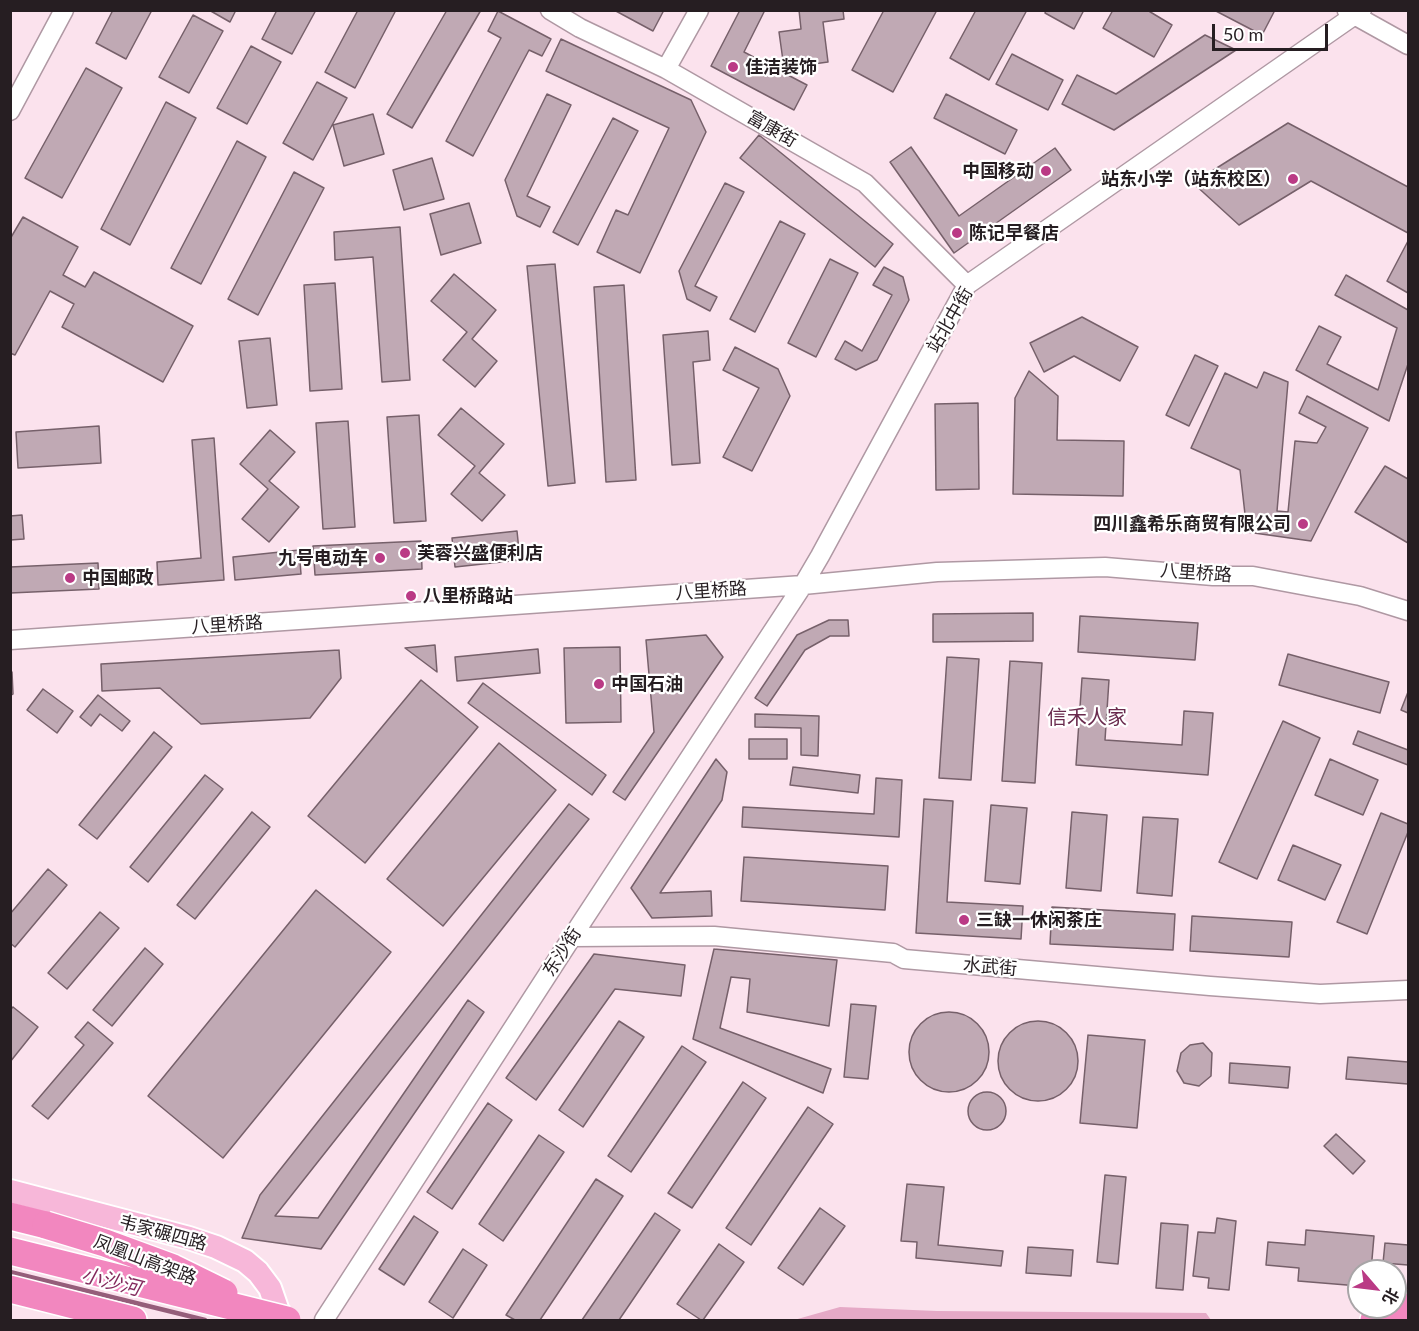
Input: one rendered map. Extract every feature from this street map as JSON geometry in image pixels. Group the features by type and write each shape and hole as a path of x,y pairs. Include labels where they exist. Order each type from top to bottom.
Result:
{"highway":[{"name":"凤凰山高架路","path":"10,1216 105,1243 173,1268 272,1320"},
{"path":"10,1251 287,1320"},
{"path":"10,1289 133,1320"},
{"path":"1374,1320 1408,1307"}],"main road":[{"name":"韦家碾四路","path":"10,1191 216,1247 245,1262 258,1272 270,1288 281,1320"},
{"path":"10,1298 90,1320"}],"street":[{"path":"10,111 64,10"},
{"name":"富康街","path":"549,10 580,28 666,69 865,183 967,285"},
{"path":"666,69 699,10"},
{"path":"1354,12 1408,45"},
{"name":"站北中街","path":"803,585 967,285 1354,12"},
{"name":"八里桥路","path":"10,640 803,585 937,572 1105,567 1213,576 1254,576 1359,596 1408,611"},
{"name":"东沙街","path":"324,1320 803,585"},
{"name":"水武街","path":"572,937 714,936 893,953 904,959 1210,986 1320,994 1408,990"}],"shaded area":[{"path":"840,1307 937,1311 1206,1313 1211,1320 794,1320"}],"building":[{"path":"113,10 152,10 126,59 96,43"},
{"path":"209,10 236,10 230,22"},
{"path":"277,10 316,10 292,54 262,39"},
{"path":"358,10 396,10 355,88 325,72"},
{"path":"447,10 481,10 412,128 387,114"},
{"path":"614,10 664,10 653,31"},
{"path":"740,10 765,10 744,52 807,85 794,110 711,66"},
{"path":"799,10 843,10 844,19 823,22 828,62 784,68 779,32 801,29"},
{"path":"884,10 937,10 893,92 852,70"},
{"path":"976,10 1027,10 989,80 950,58"},
{"path":"1046,10 1084,10 1074,29 1045,13"},
{"path":"1113,10 1147,10 1172,25 1154,57 1103,28"},
{"path":"1214,10 1275,10 1262,35"},
{"path":"498,11 551,39 542,56 529,50 473,156 446,141 501,38 488,31"},
{"path":"193,15 223,31 189,93 159,77"},
{"path":"1205,35 1236,50 1114,130 1062,104 1077,75 1116,94"},
{"path":"561,39 691,100 706,132 640,273 597,252 616,210 628,215 669,128 546,71"},
{"path":"251,46 281,62 247,124 217,108"},
{"path":"1012,54 1063,80 1048,110 996,84"},
{"path":"86,68 122,88 62,198 25,178"},
{"path":"317,82 347,98 313,160 283,143"},
{"path":"547,94 571,105 527,196 550,207 540,227 517,216 505,180"},
{"path":"946,94 1017,130 1005,154 934,118"},
{"path":"166,102 196,118 130,245 101,229"},
{"path":"373,114 384,154 344,166 333,125"},
{"path":"613,118 638,131 578,245 553,232"},
{"path":"1288,123 1408,187 1408,233 1311,181 1239,225 1193,183"},
{"path":"759,135 893,244 875,267 740,158"},
{"path":"237,141 266,157 201,284 171,268"},
{"path":"911,147 959,216 1055,148 1071,170 954,253 890,162"},
{"path":"432,158 444,199 404,210 393,170"},
{"path":"294,172 324,188 258,315 228,299"},
{"path":"725,183 744,192 695,286 717,297 710,311 687,299 679,271"},
{"path":"469,203 481,243 441,255 430,214"},
{"path":"23,217 78,247 63,275 85,287 94,272 193,326 163,382 62,327 74,304 50,291 15,355 10,353 10,239"},
{"path":"780,221 805,234 755,332 730,319"},
{"path":"400,227 410,380 382,382 373,257 335,260 334,232"},
{"path":"1408,241 1408,293 1387,281"},
{"path":"830,259 858,273 816,357 788,343"},
{"path":"555,264 575,483 548,486 527,266"},
{"path":"884,267 903,277 909,300 877,360 856,370 835,359 845,341 862,351 892,295 873,285"},
{"path":"454,274 496,310 472,339 497,361 475,387 443,360 467,332 431,301"},
{"path":"1346,275 1408,310 1408,364 1389,421 1296,370 1319,326 1341,337 1327,364 1378,390 1397,328 1335,295"},
{"path":"335,283 342,389 310,391 304,285"},
{"path":"624,285 636,480 606,482 594,287"},
{"path":"1082,317 1138,347 1120,381 1074,356 1044,372 1030,343"},
{"path":"708,331 710,360 693,362 700,463 672,465 663,335"},
{"path":"270,338 277,405 247,408 239,341"},
{"path":"735,347 778,369 790,396 752,471 723,457 759,388 723,370"},
{"path":"1195,355 1218,366 1189,426 1166,415"},
{"path":"1029,371 1058,396 1057,440 1124,441 1123,496 1013,494 1015,398"},
{"path":"1264,372 1288,382 1277,511 1288,512 1295,441 1317,443 1326,427 1299,413 1307,396 1368,428 1311,541 1247,532 1240,470 1191,448 1225,373 1257,388"},
{"path":"978,403 979,489 936,490 935,404"},
{"path":"461,408 504,444 479,473 505,495 482,521 451,494 475,466 438,435"},
{"path":"419,415 426,521 394,523 387,417"},
{"path":"348,421 355,527 323,529 316,423"},
{"path":"99,426 101,463 18,468 16,432"},
{"path":"270,430 295,452 269,481 299,507 269,542 242,519 268,489 240,464"},
{"path":"214,438 224,580 158,585 157,562 201,558 192,440"},
{"path":"1385,466 1408,479 1408,543 1355,512"},
{"path":"22,515 24,539 10,540 10,516"},
{"path":"517,531 520,560 455,567 452,538"},
{"path":"421,541 422,569 315,575 313,546"},
{"path":"299,550 301,574 235,580 233,557"},
{"path":"98,563 99,589 10,593 10,567"},
{"path":"1033,613 1033,641 933,642 933,614"},
{"path":"1080,616 1198,623 1195,660 1078,652"},
{"path":"829,620 848,620 849,636 830,636 805,650 767,706 755,698 797,635"},
{"path":"706,635 723,657 625,800 613,792 654,732 646,640"},
{"path":"435,645 437,672 405,648"},
{"path":"620,647 621,722 566,723 564,648"},
{"path":"538,649 540,673 457,681 455,657"},
{"path":"339,650 341,678 310,718 201,724 160,688 102,691 101,664"},
{"path":"1288,654 1389,682 1380,713 1279,685"},
{"path":"947,657 979,659 971,780 939,778"},
{"path":"1010,661 1042,663 1035,783 1002,781"},
{"path":"10,672 12,672 13,694 10,696"},
{"path":"1082,678 1109,680 1105,740 1182,745 1184,711 1213,713 1208,775 1076,765"},
{"path":"421,680 478,727 365,863 308,816"},
{"path":"483,683 606,775 592,795 468,703"},
{"path":"43,689 73,711 57,733 27,710"},
{"path":"1408,692 1408,713 1401,710"},
{"path":"98,695 130,721 122,731 100,714 91,726 80,717"},
{"path":"755,714 819,716 818,756 801,755 801,728 755,727"},
{"path":"1283,721 1320,738 1257,879 1219,862"},
{"path":"1358,731 1408,750 1408,765 1353,744"},
{"path":"154,732 172,747 97,839 79,825"},
{"path":"749,739 787,739 787,759 749,759"},
{"path":"499,743 556,790 443,926 387,879"},
{"path":"716,759 727,772 722,800 660,893 711,891 712,916 652,918 631,888"},
{"path":"1330,759 1378,780 1363,815 1315,795"},
{"path":"793,767 860,775 858,793 790,785"},
{"path":"205,775 223,789 148,882 130,867"},
{"path":"876,778 902,780 899,837 742,827 743,807 874,814"},
{"path":"924,799 953,801 947,902 1023,906 1021,939 916,933"},
{"path":"569,804 589,819 275,1216 318,1218 468,1000 484,1012 321,1249 242,1238 260,1195"},
{"path":"991,805 1027,808 1020,884 985,881"},
{"path":"252,812 270,827 195,919 177,905"},
{"path":"1072,812 1107,815 1101,891 1066,888"},
{"path":"1381,813 1408,824 1408,832 1367,934 1337,922"},
{"path":"1143,817 1178,819 1172,896 1137,893"},
{"path":"1293,845 1341,865 1325,900 1278,880"},
{"path":"744,857 888,866 885,910 741,901"},
{"path":"48,869 67,885 15,947 10,943 10,914"},
{"path":"316,890 391,952 223,1158 148,1096"},
{"path":"1052,907 1175,914 1173,950 1050,944"},
{"path":"100,912 119,928 67,989 48,973"},
{"path":"1192,916 1292,922 1289,957 1190,951"},
{"path":"145,948 163,964 112,1026 93,1010"},
{"path":"714,949 837,960 829,1026 747,1012 750,979 731,977 720,1028 831,1069 823,1093 693,1039"},
{"path":"594,954 685,965 681,996 615,989 536,1100 506,1078"},
{"path":"851,1004 876,1006 868,1079 844,1077"},
{"path":"13,1007 38,1027 10,1062 10,1010"},
{"path":"949,1012 964,1015 977,1024 986,1037 989,1052 986,1067 977,1080 964,1089 949,1092 934,1089 921,1080 912,1067 909,1052 912,1037 921,1024 934,1015"},
{"path":"619,1021 644,1037 583,1127 559,1110"},
{"path":"1038,1021 1053,1024 1066,1033 1075,1046 1078,1061 1075,1076 1066,1089 1053,1098 1038,1101 1023,1098 1010,1089 1001,1076 998,1061 1001,1046 1010,1033 1023,1024"},
{"path":"88,1022 113,1043 48,1119 32,1106 84,1045 75,1037"},
{"path":"1088,1035 1145,1040 1137,1128 1080,1123"},
{"path":"1203,1043 1212,1053 1211,1076 1199,1086 1184,1083 1177,1071 1181,1053 1190,1045"},
{"path":"682,1046 706,1062 631,1172 608,1156"},
{"path":"1348,1057 1408,1062 1408,1084 1346,1079"},
{"path":"1230,1063 1290,1067 1288,1088 1229,1083"},
{"path":"743,1082 766,1098 692,1208 668,1193"},
{"path":"987,1092 1000,1098 1006,1111 1000,1124 987,1130 974,1124 968,1111 974,1098"},
{"path":"488,1103 512,1120 452,1209 427,1192"},
{"path":"808,1107 833,1124 751,1245 726,1228"},
{"path":"1336,1134 1365,1161 1353,1174 1324,1146"},
{"path":"539,1135 564,1152 503,1241 479,1224"},
{"path":"1105,1175 1126,1177 1118,1264 1097,1262"},
{"path":"596,1179 623,1196 540,1320 515,1320 506,1315"},
{"path":"907,1184 944,1187 938,1245 1003,1251 1001,1266 916,1258 917,1242 901,1241"},
{"path":"820,1208 845,1226 803,1285 778,1268"},
{"path":"655,1213 680,1230 619,1320 582,1320"},
{"path":"414,1216 438,1232 404,1285 379,1269"},
{"path":"1217,1218 1236,1221 1229,1290 1208,1288 1209,1278 1193,1276 1198,1232 1215,1233"},
{"path":"1161,1223 1188,1225 1183,1290 1156,1288"},
{"path":"1306,1230 1374,1236 1372,1259 1347,1259 1347,1285 1298,1281 1299,1268 1266,1265 1268,1242 1305,1245"},
{"path":"1385,1243 1408,1245 1408,1265 1407,1259 1383,1259"},
{"path":"719,1244 744,1262 701,1320 677,1304"},
{"path":"1028,1247 1073,1250 1071,1276 1026,1273"},
{"path":"463,1249 487,1265 453,1318 429,1302"}],"waterway":[{"name":"小沙河","path":"10,1272 205,1320"}],"place":[{"name":"佳洁装饰","path":"733,67"},
{"name":"中国移动","path":"1046,171"},
{"name":"站东小学（站东校区）","path":"1293,179"},
{"name":"陈记早餐店","path":"957,233"},
{"name":"四川鑫希乐商贸有限公司","path":"1303,524"},
{"name":"芙蓉兴盛便利店","path":"405,553"},
{"name":"九号电动车","path":"380,558"},
{"name":"中国邮政","path":"70,578"},
{"name":"八里桥路站","path":"411,596"},
{"name":"中国石油","path":"599,684"},
{"name":"三缺一休闲茶庄","path":"964,920"}],"district":[{"name":"信禾人家","path":"1087,718"}]}
